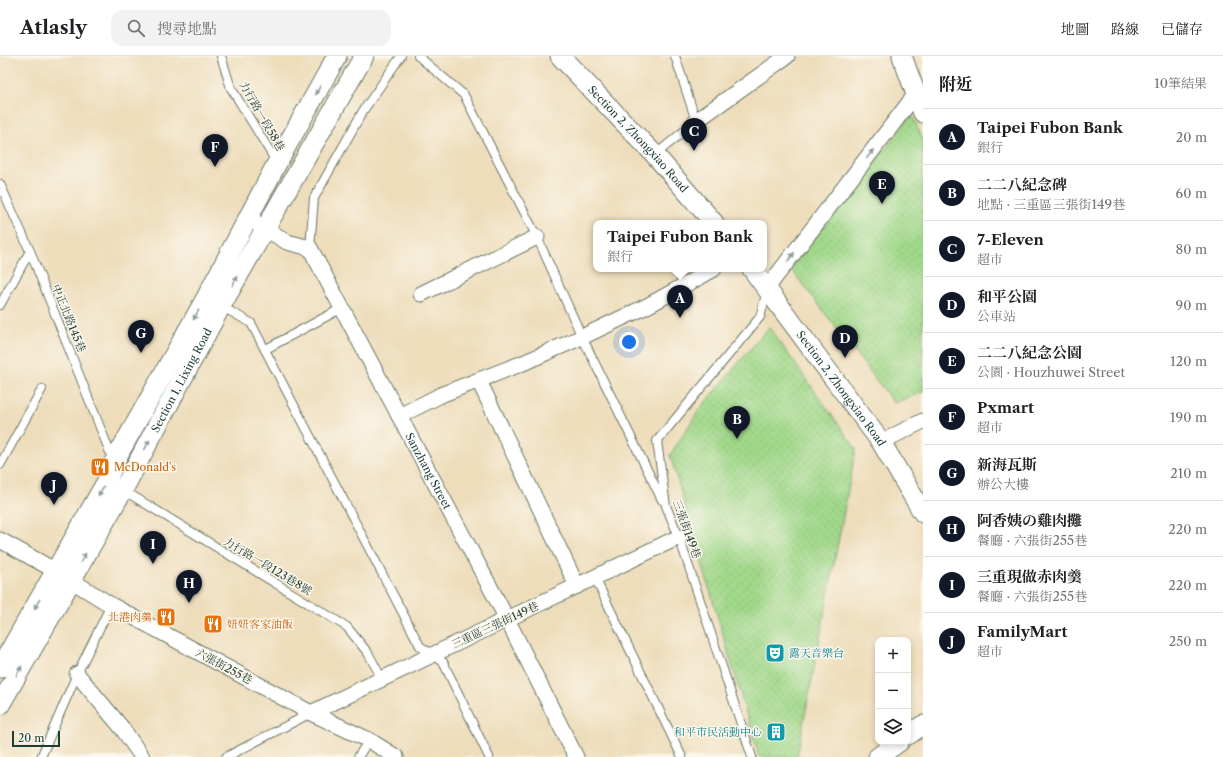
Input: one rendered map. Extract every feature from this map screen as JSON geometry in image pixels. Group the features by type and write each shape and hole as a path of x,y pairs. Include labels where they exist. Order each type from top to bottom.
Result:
{"street":[{"name":"Section 1, Lixing Road","path":"0,705 63,575 114,462 206,298 277,163 337,56"},
{"name":"Section 1, Lixing Road","path":"0,668 123,490 221,306 364,56"},
{"name":"Section 2, Zhongxiao Road","path":"560,56 656,154 711,220"},
{"path":"696,121 787,56"},
{"path":"902,56 915,95 923,113"},
{"path":"767,288 915,95"},
{"path":"248,218 287,242 310,248"},
{"path":"421,294 536,238"},
{"name":"Sanzhang Street","path":"310,248 507,619 576,757"},
{"path":"399,416 443,394 479,381 582,337 647,306 709,272"},
{"name":"Section 2, Zhongxiao Road","path":"754,272 881,442 923,513"},
{"path":"479,381 577,586"},
{"path":"881,442 923,421"},
{"name":"三重區三張街149巷","path":"311,713 432,654 679,538"},
{"name":"六張街255巷","path":"0,540 63,575 111,605 311,713 368,740 396,757"},
{"path":"77,674 122,728 142,757"},
{"path":"911,734 923,725"},
{"path":"878,757 895,745"}],"lane":[{"name":"力行路一段58巷","path":"222,56 231,88 277,163"},
{"path":"310,248 314,198 363,111 401,56"},
{"path":"418,56 464,95 536,238 582,337 666,506"},
{"path":"656,154 696,121 675,56"},
{"name":"中正北路145巷","path":"0,184 30,251 114,462"},
{"path":"0,305 30,251"},
{"name":"三張街149巷","path":"752,757 679,538 666,506 658,441 760,317 767,288"},
{"path":"221,306 251,323 266,349 420,646 443,662 489,757"},
{"path":"266,349 342,308"},
{"path":"0,465 42,389"},
{"name":"力行路一段123巷8號","path":"123,490 347,627 368,653 382,679"},
{"path":"595,578 682,757"},
{"path":"41,757 77,674 111,605"},
{"path":"226,757 311,713"},
{"path":"358,757 368,740"}],"green space":[{"path":"912,115 923,140 923,392 894,403 791,269"},
{"path":"769,327 856,449 797,757 759,757 670,455 699,410"}],"place":[{"name":"7-Eleven","path":"694,151"},
{"name":"Pxmart","path":"215,167"},
{"name":"二二八紀念公園","path":"882,204"},
{"name":"Taipei Fubon Bank","path":"680,318"},
{"name":"新海瓦斯","path":"141,353"},
{"name":"和平公園","path":"845,358"},
{"name":"二二八紀念碑","path":"737,439"},
{"name":"McDonald's","path":"100,467"},
{"name":"FamilyMart","path":"54,505"},
{"name":"三重現做赤肉羹","path":"153,564"},
{"name":"阿香姨の雞肉攤","path":"189,603"},
{"name":"北港肉羹","path":"166,617"},
{"name":"妞妞客家油飯","path":"213,624"},
{"name":"露天音樂台","path":"775,653"},
{"name":"和平市民活動中心","path":"776,732"}]}
